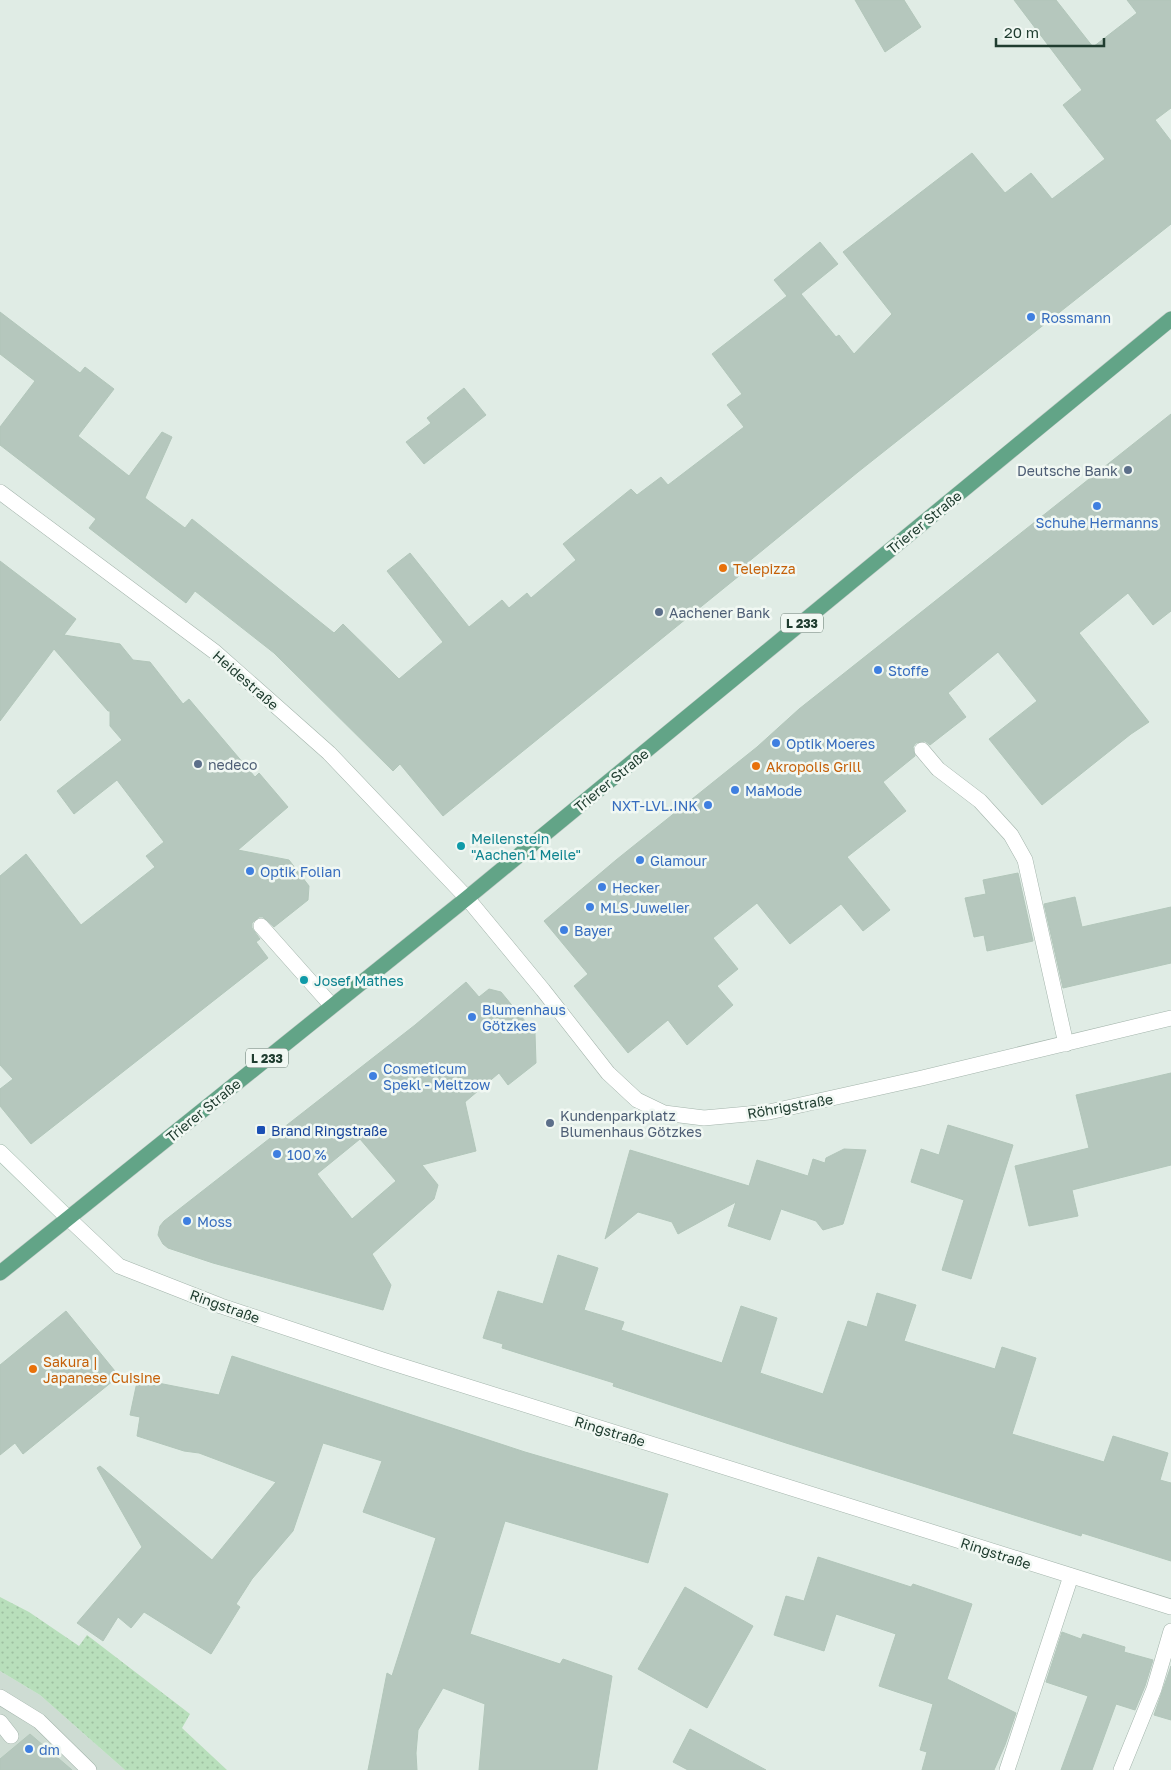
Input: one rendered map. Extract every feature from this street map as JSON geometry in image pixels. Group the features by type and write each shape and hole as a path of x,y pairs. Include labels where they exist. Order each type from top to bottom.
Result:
{"main road":[{"name":"Trierer Straße","path":"0,1273 467,898 1171,319"}],"street":[{"name":"Heidestraße","path":"0,492 215,652 329,753 467,898"},
{"path":"922,750 938,769 980,801 1011,835 1025,860 1066,1044"},
{"name":"Röhrigstraße","path":"467,898 544,990 608,1073 637,1100 664,1113 704,1118 769,1112 922,1078 1171,1018"},
{"path":"261,926 332,1006"},
{"name":"Ringstraße","path":"0,1152 118,1266 221,1306 383,1360 1171,1607"},
{"path":"1007,1770 1070,1576"},
{"path":"1121,1770 1154,1689 1171,1632"},
{"path":"0,1697 39,1721 89,1770"},
{"path":"0,1722 11,1736"}],"shaded area":[{"path":"0,1671 40,1695 125,1770 0,1770"}],"green space":[{"path":"0,1597 29,1612 79,1646 87,1635 190,1714 182,1728 227,1770 125,1770 40,1695 0,1671"}],"building":[{"path":"855,0 904,0 921,27 885,52"},
{"path":"1014,0 1056,0 1093,47 1137,13 1127,0 1171,0 1171,108 1155,120 1171,141 1171,224 858,472 747,563 750,567 443,816 400,764 393,771 274,653 195,591 186,603 89,528 96,519 0,445 0,427 35,381 0,354 0,312 80,373 85,367 114,389 78,436 129,476 162,432 172,437 145,498 185,528 192,519 334,633 343,624 399,679 443,642 387,571 410,553 469,627 502,600 509,608 527,593 531,598 576,560 563,544 631,489 637,495 661,477 668,485 744,427 727,405 742,394 712,354 787,296 774,280 820,242 838,264 801,294 836,337 839,335 854,354 892,314 843,252 972,153 1005,193 1031,173 1052,199 1105,159 1063,105 1082,90"},
{"path":"464,388 486,415 424,464 406,442 431,423 427,418"},
{"path":"1171,414 1171,611 1153,625 1128,593 1079,633 1149,722 1131,734 1042,805 989,739 1037,701 998,652 948,693 966,717 930,745 925,741 916,743 913,747 915,756 883,782 906,811 847,857 890,910 863,931 841,904 790,944 757,903 713,938 738,969 717,986 733,1005 687,1045 668,1020 628,1053 574,986 588,974 544,921 616,860 757,747 799,709"},
{"path":"0,561 76,619 64,635 120,644 133,660 150,662 183,704 189,699 255,777 259,773 288,807 238,850 289,860 309,886 308,900 274,927 263,917 259,917 252,923 252,928 260,939 256,942 268,958 31,1144 0,1106 0,1089 13,1079 0,1065 0,876 26,854 81,925 155,867 146,856 164,842 117,780 74,814 57,791 122,740 110,726 110,711 54,649 0,721"},
{"path":"1018,873 1033,941 987,951 984,935 974,937 965,898 986,894 983,880"},
{"path":"1075,897 1082,927 1171,907 1171,963 1063,988 1044,904"},
{"path":"466,982 479,997 489,989 501,992 535,1033 536,1063 508,1085 499,1073 465,1102 476,1151 422,1165 438,1185 434,1199 372,1254 391,1285 383,1310 213,1263 168,1248 163,1244 158,1235 160,1226 164,1221 415,1025","holes":["360,1139 396,1181 352,1219 317,1174"]},
{"path":"1171,1073 1171,1165 1072,1190 1078,1216 1029,1226 1015,1166 1089,1148 1076,1095"},
{"path":"948,1125 1013,1145 971,1279 942,1270 964,1200 911,1182 921,1149 939,1155"},
{"path":"844,1149 866,1150 843,1224 823,1230 816,1221 781,1209 770,1240 728,1226 736,1202 678,1234 672,1222 638,1212 605,1239 630,1150 749,1186 757,1160 808,1176 813,1159 825,1163 826,1158"},
{"path":"558,1255 598,1268 584,1310 624,1322 621,1330 722,1363 741,1306 777,1318 760,1373 823,1394 848,1321 867,1327 877,1293 916,1305 904,1341 995,1369 1002,1347 1036,1358 1012,1434 1104,1462 1113,1436 1168,1453 1160,1480 1171,1483 1171,1561 1082,1533 1081,1536 786,1443 613,1386 614,1383 502,1348 503,1344 483,1338 498,1291 543,1304"},
{"path":"66,1311 119,1376 23,1454 15,1443 0,1455 0,1365"},
{"path":"232,1356 525,1452 668,1494 648,1563 505,1521 470,1634 560,1664 563,1659 612,1676 597,1770 479,1770 485,1704 443,1688 418,1730 417,1770 368,1770 387,1673 392,1676 436,1538 363,1512 382,1461 323,1443 293,1531 252,1579 236,1604 240,1607 211,1654 144,1612 131,1628 118,1617 103,1641 77,1623 142,1547 97,1468 100,1466 212,1560 276,1482 199,1453 184,1451 137,1436 140,1417 130,1415 137,1382 157,1386 158,1383 219,1395"},
{"path":"818,1557 911,1587 913,1584 972,1604 947,1679 1016,1713 994,1770 922,1770 927,1752 920,1750 933,1704 879,1686 896,1634 836,1614 824,1651 774,1635 786,1596 804,1601"},
{"path":"685,1587 753,1626 707,1708 638,1669"},
{"path":"1062,1632 1081,1639 1083,1634 1125,1647 1124,1652 1153,1660 1135,1710 1116,1704 1092,1770 1061,1770 1088,1696 1046,1682"},
{"path":"1171,1666 1171,1720 1154,1715"},
{"path":"690,1729 766,1770 688,1770 673,1762"},
{"name":"dm","path":"30,1734 72,1770 0,1770 0,1759"}],"place":[{"name":"Rossmann","path":"1031,317"},
{"name":"Deutsche Bank","path":"1128,470"},
{"name":"Schuhe Hermanns","path":"1097,506"},
{"name":"Telepizza","path":"723,568"},
{"name":"Aachener Bank","path":"659,612"},
{"name":"Stoffe","path":"878,670"},
{"name":"Optik Moeres","path":"776,743"},
{"name":"nedeco","path":"198,764"},
{"name":"Akropolis Grill","path":"756,766"},
{"name":"MaMode","path":"735,790"},
{"name":"NXT-LVL.INK","path":"708,805"},
{"name":"Meilenstein \"Aachen 1 Meile\"","path":"461,846"},
{"name":"Glamour","path":"640,860"},
{"name":"Optik Folian","path":"250,871"},
{"name":"Hecker","path":"602,887"},
{"name":"MLS Juwelier","path":"590,907"},
{"name":"Bayer","path":"564,930"},
{"name":"Josef Mathes","path":"304,980"},
{"name":"Blumenhaus Götzkes","path":"472,1017"},
{"name":"Cosmeticum Spekl - Meltzow","path":"373,1076"},
{"name":"Kundenparkplatz Blumenhaus Götzkes","path":"550,1123"},
{"name":"Brand Ringstraße","path":"261,1130"},
{"name":"100 %","path":"277,1154"},
{"name":"Moss","path":"187,1221"},
{"name":"Sakura | Japanese Cuisine","path":"33,1369"},
{"name":"dm","path":"29,1749"}]}
